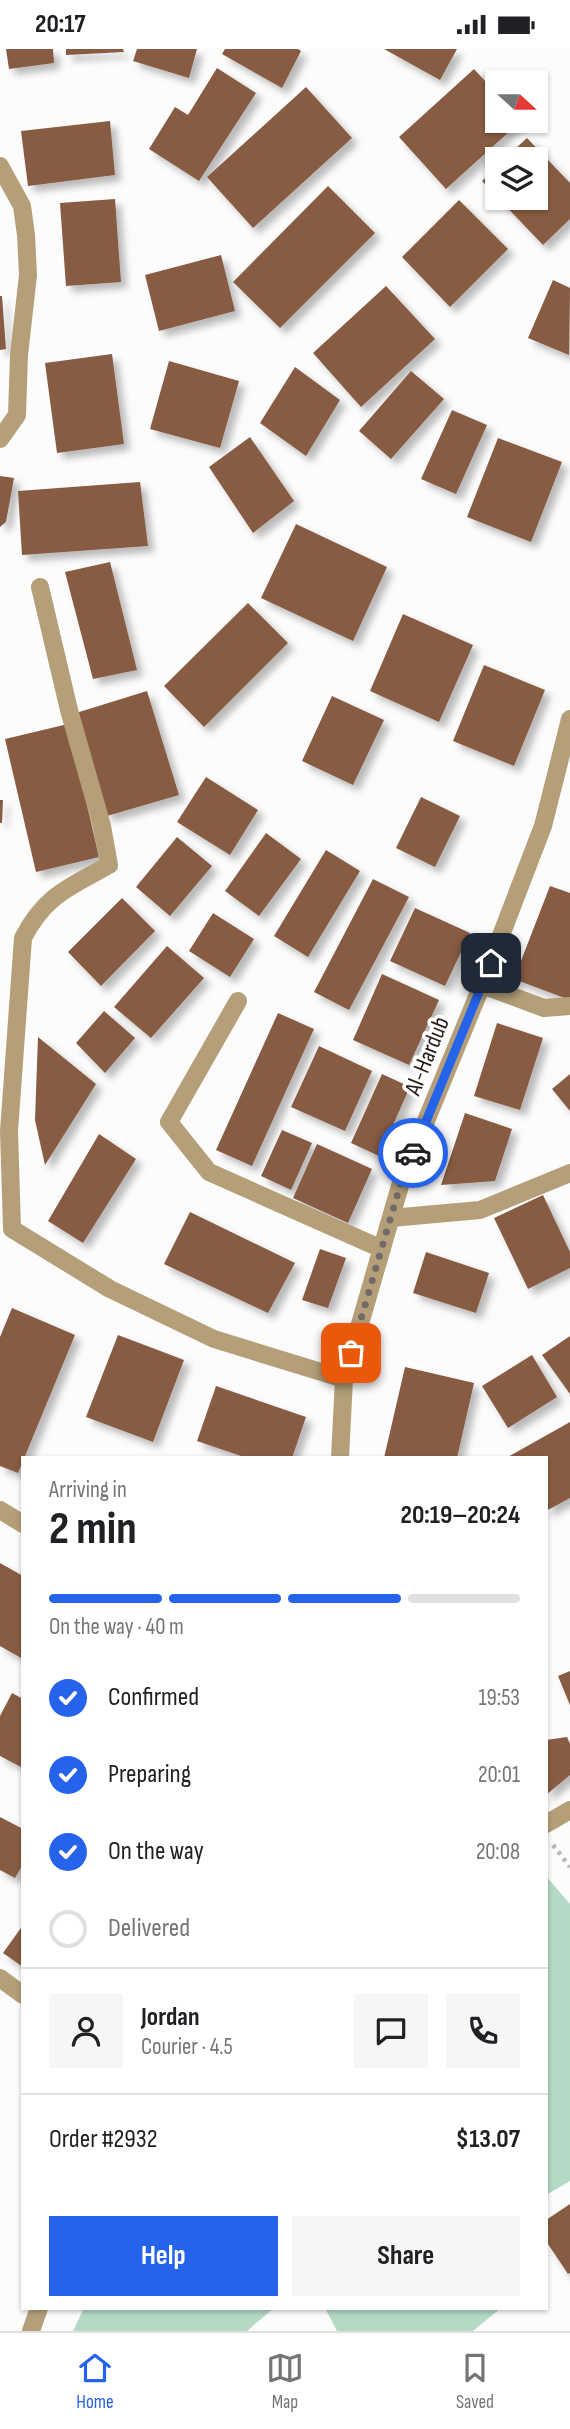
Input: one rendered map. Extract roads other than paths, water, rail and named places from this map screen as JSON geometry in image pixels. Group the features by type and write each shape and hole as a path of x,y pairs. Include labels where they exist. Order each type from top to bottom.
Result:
{"street":[{"path":"0,166 22,206 28,275 19,355 17,415 0,439"},
{"path":"40,587 69,710 102,826 109,866 56,894 34,916 23,937 9,1131 12,1229 110,1289 214,1339 344,1379"},
{"name":"Al-Hardub","path":"340,1456 344,1379 402,1179 482,985 543,825 570,719"},
{"path":"482,985 544,1008 570,1006"},
{"path":"238,1001 169,1122 209,1172 382,1249"},
{"path":"391,1218 480,1210 570,1173"},
{"path":"0,1510 21,1523"},
{"path":"548,1823 570,1810"},
{"path":"0,1978 21,1994"},
{"path":"31,2331 38,2310"}]}
